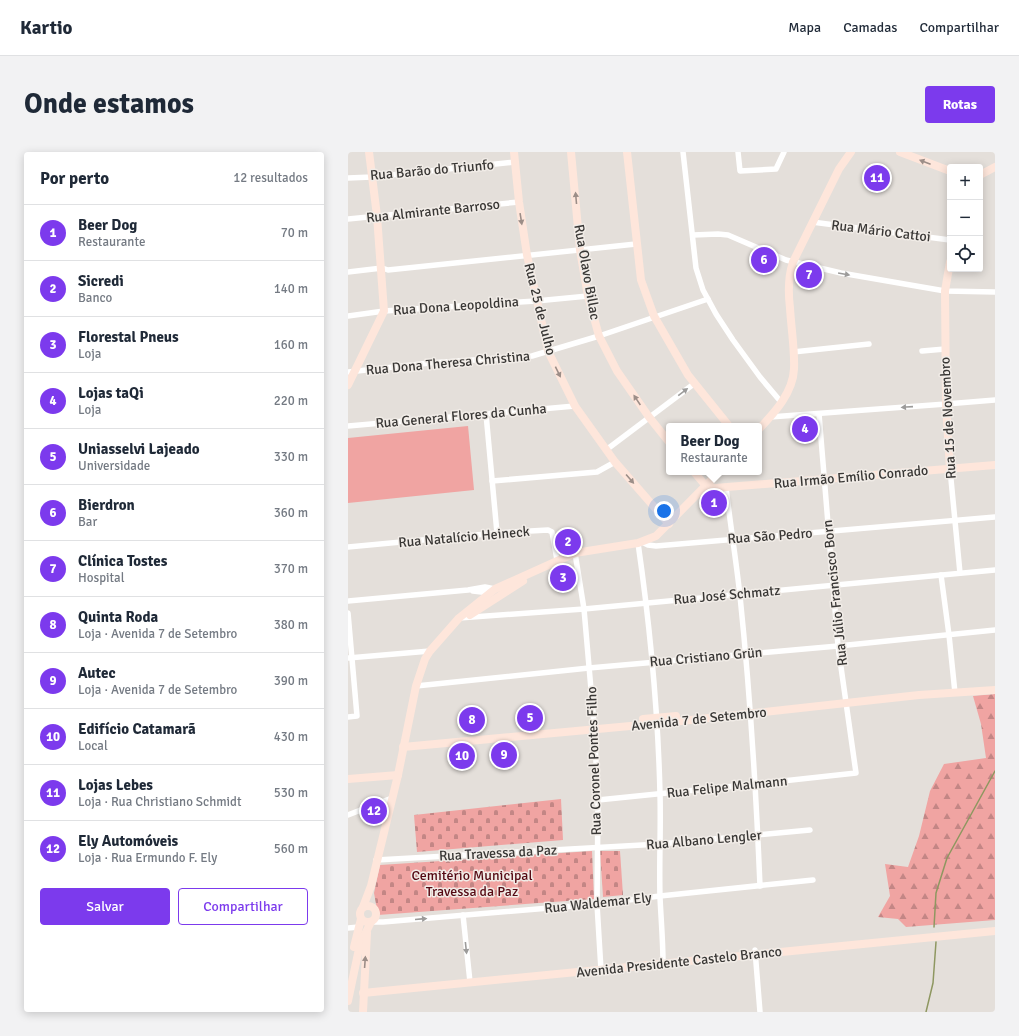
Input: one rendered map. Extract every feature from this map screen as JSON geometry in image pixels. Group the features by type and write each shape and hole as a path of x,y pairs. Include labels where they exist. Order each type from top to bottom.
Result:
{"main road":[{"path":"348,385 352,372 384,311 382,268 369,152"},
{"name":"Rua 25 de Julho","path":"514,152 519,202 527,255 548,351 574,406 615,462 669,524"},
{"name":"Rua Olavo Billac","path":"571,152 580,250 588,296 599,336 617,371 649,417 666,438"},
{"path":"627,152 641,280 654,316 688,375 727,423"},
{"path":"900,152 947,170"},
{"path":"762,426 781,402 793,376 793,352 788,289 793,262 812,222 849,153"},
{"path":"983,173 995,167"},
{"name":"Rua 15 de Novembro","path":"948,272 945,291 945,349 946,404 950,469"},
{"name":"Rua Irmão Emílio Conrado","path":"706,486 715,488 995,465"},
{"path":"697,475 706,486"},
{"path":"348,978 361,919 360,913 371,886 376,860 398,775 416,686 430,652 462,618 495,594 545,566 575,553 640,542 657,535 716,475"},
{"name":"Avenida 7 de Setembro","path":"404,744 750,712 955,691 995,685"},
{"name":"Avenida 7 de Setembro","path":"955,691 995,690"},
{"path":"348,779 398,775"},
{"path":"348,1001 360,944 376,917 371,886"},
{"path":"363,907 367,905 374,907"},
{"path":"361,919 367,922 368,929 363,990 363,1012"},
{"name":"Avenida Presidente Castelo Branco","path":"858,942 995,926"},
{"name":"Avenida Presidente Castelo Branco","path":"363,990 858,942 995,931"}],"street":[{"path":"683,152 696,268 703,290 716,314 733,340 760,377 781,402"},
{"path":"738,152 740,171 776,169 784,152"},
{"name":"Rua Barão do Triunfo","path":"348,178 372,177 515,162"},
{"name":"Rua Almirante Barroso","path":"348,219 519,202"},
{"name":"Rua Mário Cattoi","path":"812,222 947,240"},
{"path":"693,235 718,234 728,236 793,262 841,273 945,291 995,292"},
{"path":"348,272 382,268 388,270 636,244"},
{"name":"Rua Dona Leopoldina","path":"348,316 384,311 588,296"},
{"name":"Rua Dona Theresa Christina","path":"352,372 430,363 532,356 599,336 654,316 708,299"},
{"path":"793,352 869,344"},
{"path":"922,351 945,349"},
{"path":"606,450 695,383"},
{"path":"770,417 995,400"},
{"name":"Rua General Flores da Cunha","path":"348,426 574,406"},
{"path":"486,414 497,533"},
{"name":"Rua Júlio Francisco Born","path":"819,414 838,646 856,772"},
{"path":"492,481 597,472 615,462"},
{"name":"Rua 15 de Novembro","path":"950,469 960,573"},
{"path":"726,487 740,594 755,784 760,886"},
{"name":"Rua São Pedro","path":"640,542 648,546 663,546 995,516"},
{"name":"Rua Natalício Heineck","path":"348,547 497,533 550,530 552,532 557,560"},
{"path":"657,535 663,546"},
{"path":"640,542 653,662 660,794 660,896 663,961"},
{"name":"Rua Coronel Pontes Filho","path":"575,553 584,609 594,727 598,800 597,904 600,967"},
{"name":"Rua José Schmatz","path":"462,618 584,609 995,570"},
{"path":"941,575 955,691"},
{"path":"348,601 468,590 485,587 495,594"},
{"path":"348,613 350,658 357,716 348,717"},
{"name":"Rua Cristiano Grün","path":"416,686 995,630"},
{"path":"350,658 430,652"},
{"name":"Rua Felipe Malmann","path":"598,800 856,772"},
{"path":"348,815 392,798"},
{"name":"Rua Albano Lengler","path":"597,847 660,844 810,830"},
{"name":"Rua Travessa da Paz","path":"376,860 597,847"},
{"name":"Rua Waldemar Ely","path":"368,929 382,922 597,904 813,880"},
{"path":"463,915 470,980"},
{"path":"348,928 359,927"},
{"path":"755,952 760,1012"}],"green space":[{"path":"468,426 474,490 348,503 348,438"},
{"path":"995,694 995,920 906,927 898,919 878,917 890,896 885,864 908,867 919,836 930,791 944,764 986,758 981,724 973,696"},
{"path":"561,799 563,840 417,852 414,815"},
{"name":"Cemitério Municipal Travessa da Paz","path":"592,851 594,899 378,915 374,893 380,865"},
{"path":"600,851 620,851 623,895 603,897"}],"waterway":[{"path":"934,927 936,893 947,858 995,771"},
{"path":"926,1012 933,983 936,942"}],"place":[{"name":"Lojas Lebes","path":"877,178"},
{"name":"Bierdron","path":"764,260"},
{"name":"Clínica Tostes","path":"809,275"},
{"name":"Lojas taQi","path":"805,429"},
{"name":"Beer Dog","path":"714,503"},
{"name":"Sicredi","path":"568,542"},
{"name":"Florestal Pneus","path":"563,578"},
{"name":"Uniasselvi Lajeado","path":"530,718"},
{"name":"Quinta Roda","path":"472,720"},
{"name":"Autec","path":"504,755"},
{"name":"Edifício Catamarã","path":"462,756"},
{"name":"Ely Automóveis","path":"374,811"}]}
